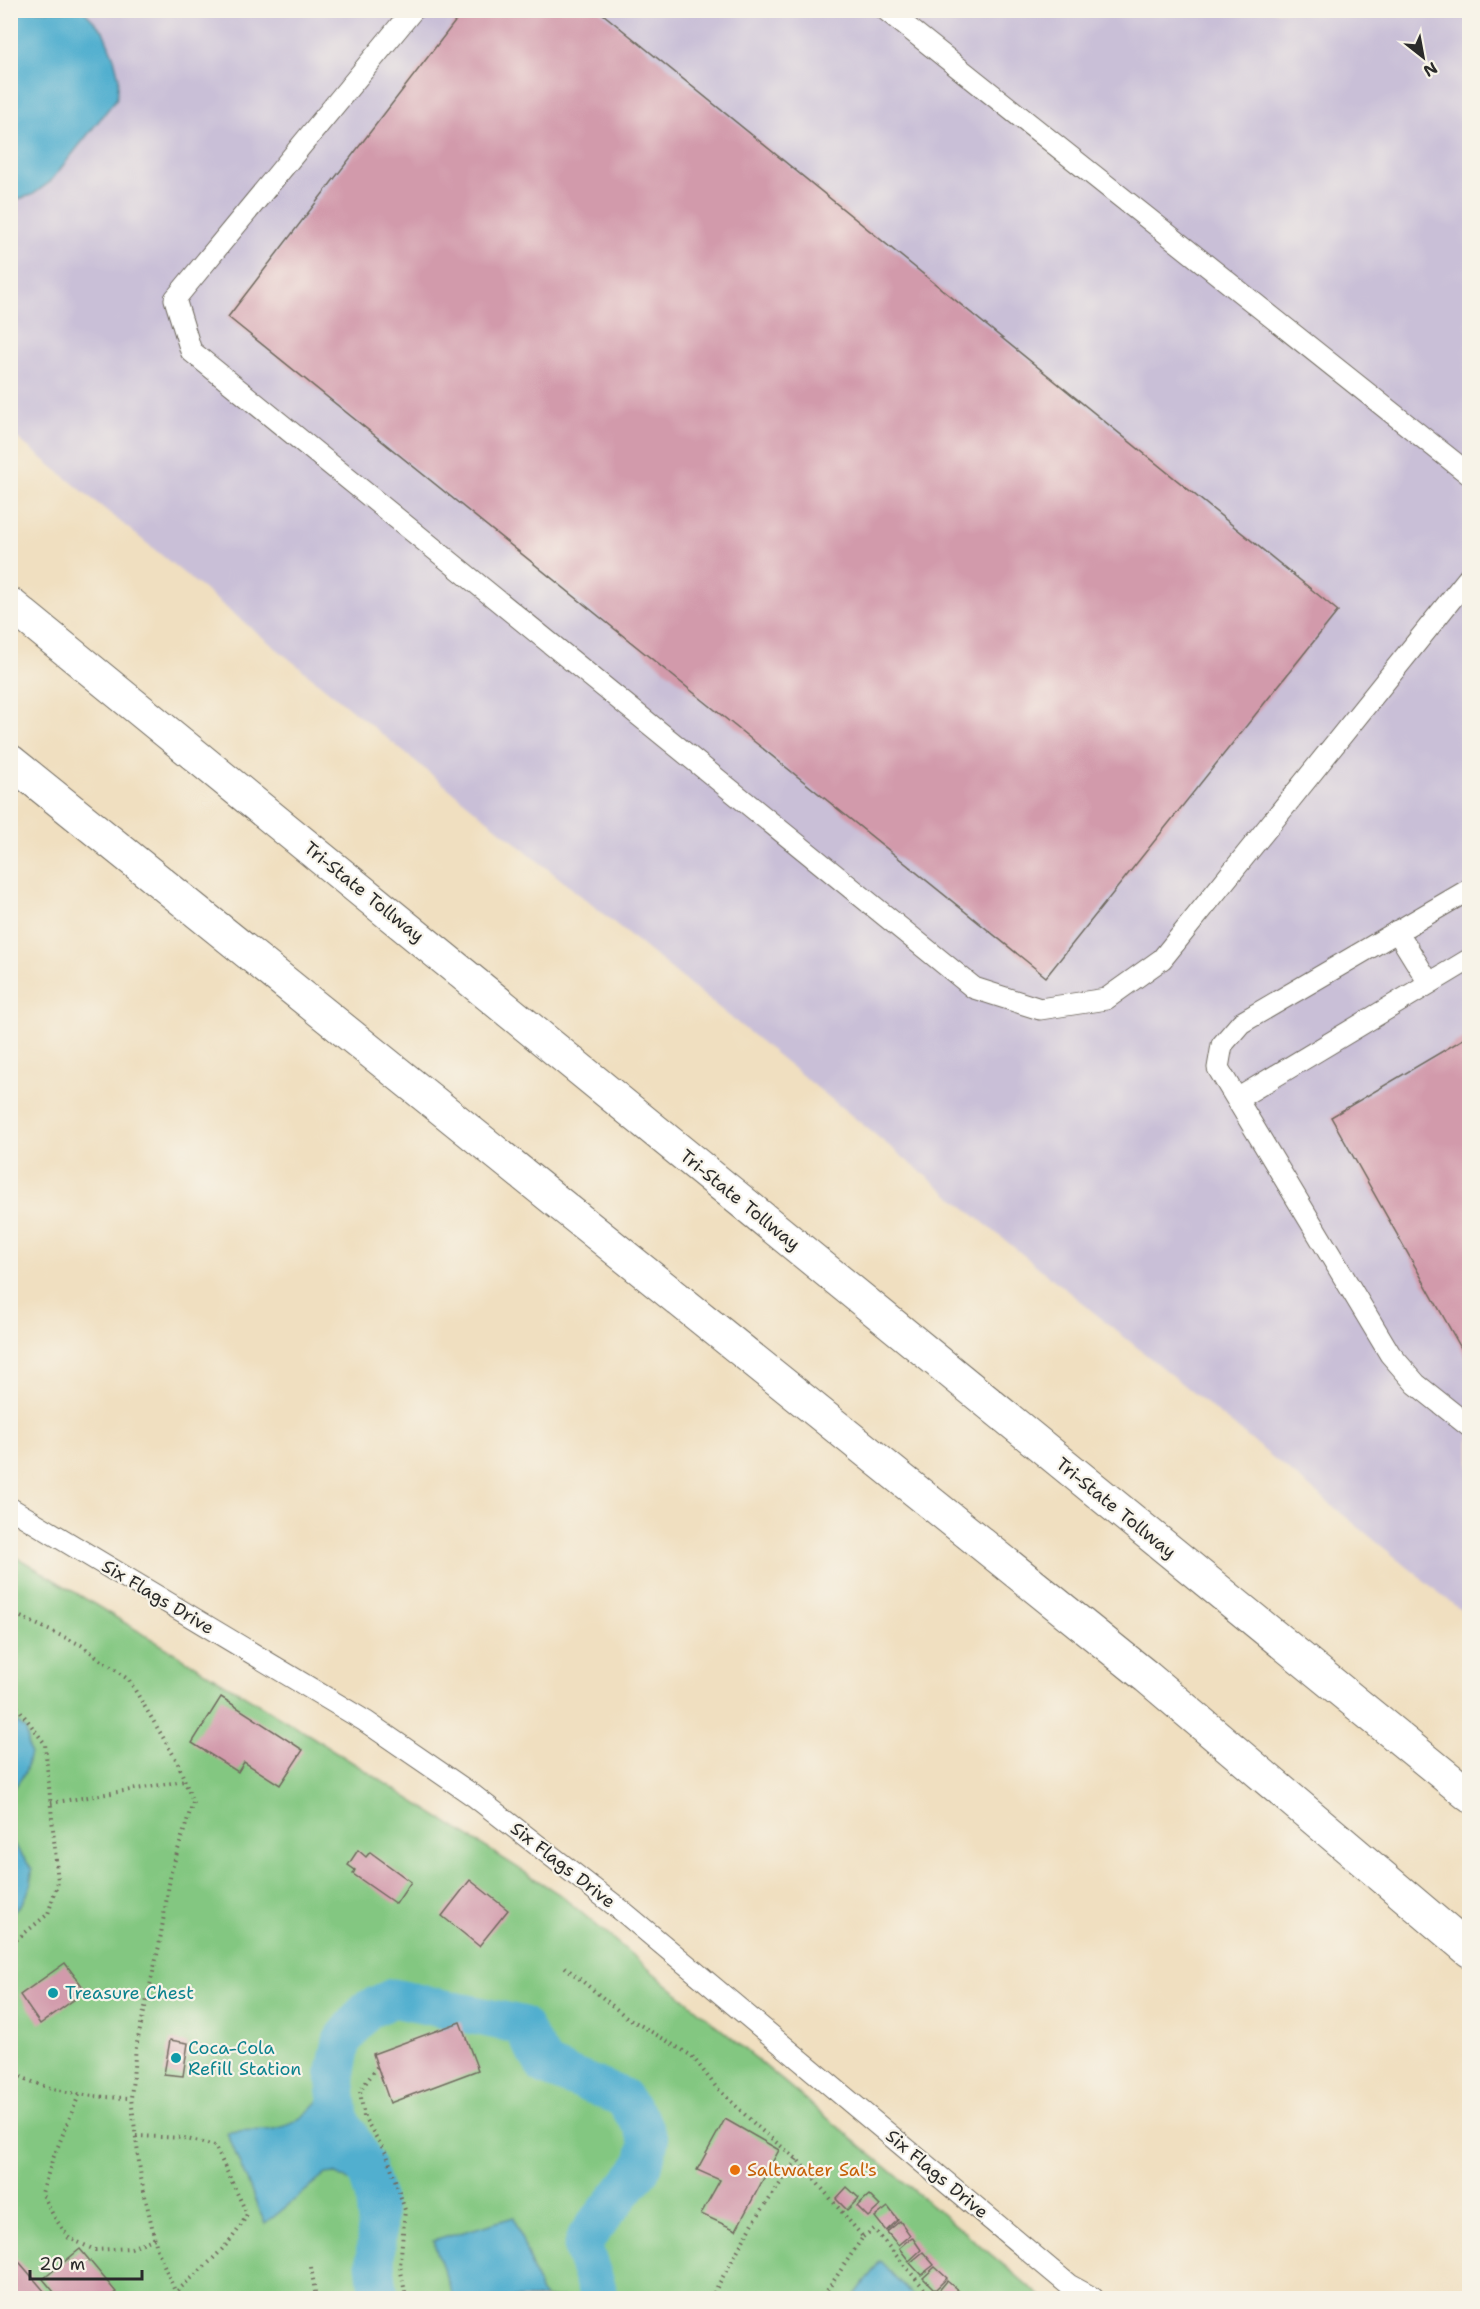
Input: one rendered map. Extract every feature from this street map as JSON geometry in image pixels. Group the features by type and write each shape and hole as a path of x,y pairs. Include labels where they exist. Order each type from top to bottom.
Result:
{"highway":[{"name":"Tri-State Tollway","path":"10,604 1470,1796"},
{"path":"10,761 1147,1677 1470,1951"}],"lane":[{"path":"413,10 176,299 191,351 974,988 1040,1009 1106,999 1162,958 1470,576"},
{"path":"886,10 1470,475"},
{"path":"1470,889 1241,1023 1222,1045 1218,1068 1390,1354 1416,1384 1470,1427"},
{"path":"1397,931 1430,983"},
{"path":"1237,1099 1470,959"},
{"name":"Six Flags Drive","path":"10,1508 365,1721 474,1796 626,1914 1074,2292 1093,2298"}],"path":[{"path":"10,1612 81,1646 129,1680 177,1761 193,1802 171,1872 159,1946 136,2047 131,2098 141,2178 157,2249 178,2298"},
{"path":"10,1697 45,1744 58,1882 48,1914 10,1945"},
{"path":"51,1803 185,1781"},
{"path":"565,1967 625,2016 692,2056 716,2087 761,2130 797,2158 863,2237"},
{"path":"377,2067 360,2091 364,2117 387,2155 405,2210 400,2266 406,2298"},
{"path":"10,2071 29,2082 63,2093 131,2098"},
{"path":"79,2095 52,2161 42,2193 53,2215 69,2238 95,2250 131,2248 155,2238"},
{"path":"136,2136 183,2138 215,2146 247,2214 241,2228 219,2253 176,2292"},
{"path":"711,2298 753,2223 797,2158"},
{"path":"822,2298 863,2237 874,2229 932,2298"},
{"path":"311,2267 316,2298"}],"shaded area":[{"path":"10,11 1469,11 1469,1617 11,433"}],"green space":[{"path":"10,1553 311,1736 559,1894 1043,2298 11,2298"}],"water":[{"path":"11,10 84,11 103,31 119,78 117,98 50,182 32,195 11,201"},
{"path":"11,1717 26,1730 30,1753 25,1773 12,1791 11,1798"},
{"path":"10,1835 13,1843 32,1869 27,1894 21,1905 11,1914"},
{"path":"335,2075 339,2117 365,2165 374,2194 335,2173 326,2174 265,2224 227,2133 274,2129 294,2122 317,2102"},
{"path":"514,2217 541,2293 546,2298 454,2298 433,2241"},
{"path":"880,2261 915,2298 853,2298"}],"building":[{"path":"464,10 598,10 1338,611 1046,977 228,317"},
{"path":"1470,1035 1470,1364 1331,1117"},
{"path":"221,1697 303,1750 280,1785 244,1762 238,1772 192,1743"},
{"path":"358,1850 366,1857 370,1852 411,1882 396,1904 353,1874 355,1870 348,1865"},
{"path":"470,1880 508,1910 479,1946 442,1916"},
{"name":"Treasure Chest","path":"65,1963 86,1991 40,2024 20,1995"},
{"path":"460,2022 478,2070 390,2103 373,2054"},
{"name":"Coca-Cola Refill Station","path":"170,2040 188,2043 183,2076 164,2074"},
{"path":"725,2119 779,2150 736,2230 701,2214 720,2180 697,2170"},
{"path":"847,2187 859,2198 847,2210 836,2199"},
{"path":"869,2195 880,2206 868,2217 857,2206"},
{"path":"888,2207 898,2220 886,2231 875,2217"},
{"path":"900,2221 910,2235 898,2245 887,2232"},
{"path":"912,2237 921,2250 909,2261 899,2248"},
{"path":"80,2249 116,2292 108,2298 59,2298 43,2279"},
{"path":"923,2252 934,2265 921,2275 910,2263"},
{"path":"14,2256 50,2298 10,2298 10,2259"},
{"path":"935,2267 947,2278 935,2290 923,2278"},
{"path":"947,2281 959,2291 953,2298 942,2298 936,2294"}],"waterway":[{"path":"379,2298 375,2264 377,2221 374,2194 365,2165 339,2117 335,2075 342,2041 367,2010 393,1998 521,2025 545,2066 622,2097 641,2122 649,2141 643,2166 587,2236 583,2249 600,2298"}],"place":[{"name":"Treasure Chest","path":"53,1993"},
{"name":"Coca-Cola Refill Station","path":"176,2058"},
{"name":"Saltwater Sal's","path":"735,2170"}]}
